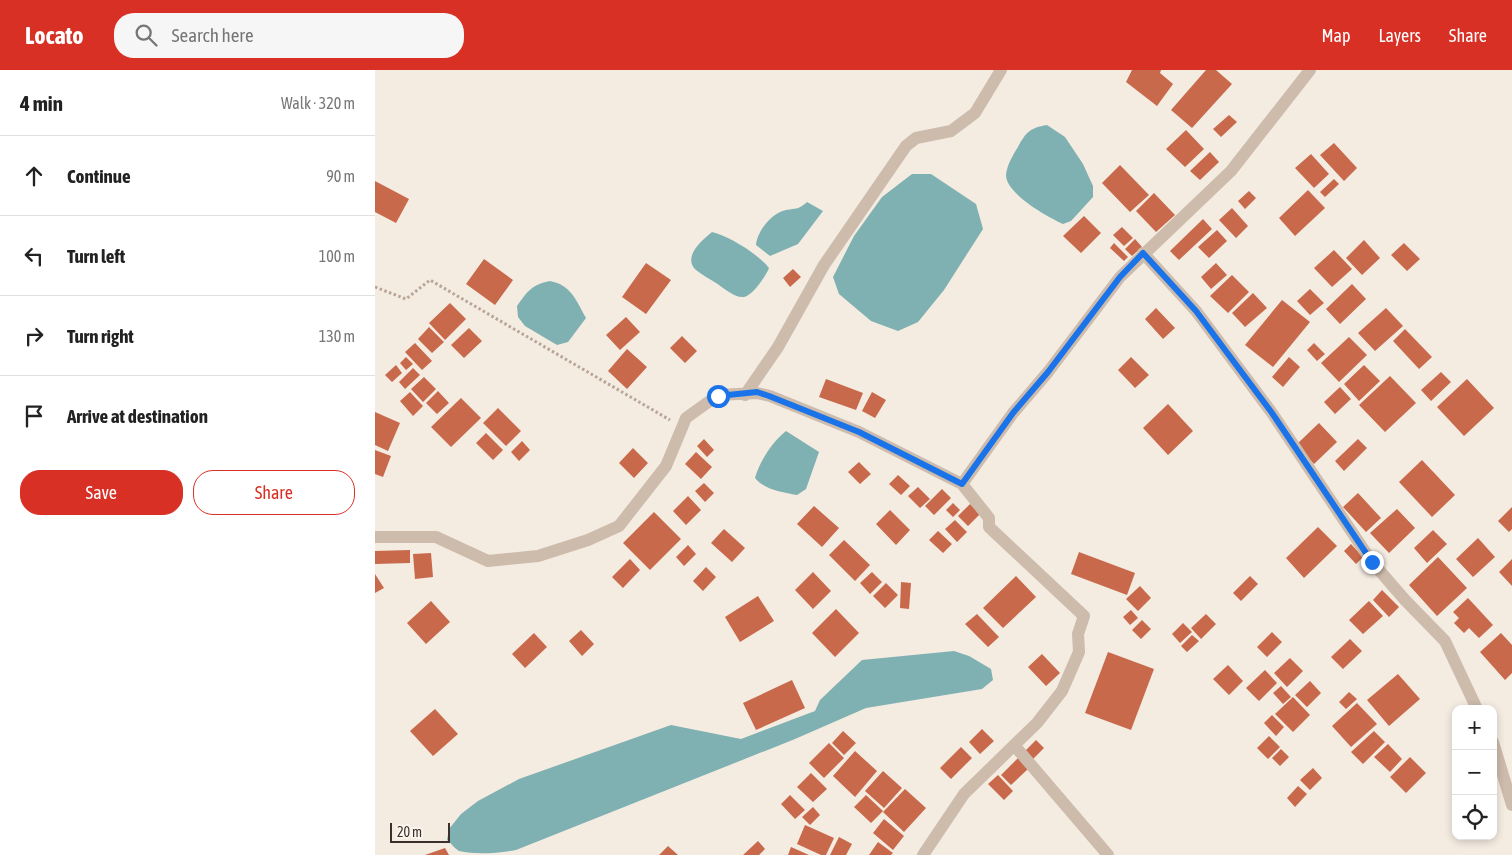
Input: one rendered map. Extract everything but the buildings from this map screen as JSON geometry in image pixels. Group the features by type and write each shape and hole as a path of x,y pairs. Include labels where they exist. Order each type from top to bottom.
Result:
{"street":[{"path":"745,394 778,347 824,265 906,146 916,138 951,131 975,113 1001,70"},
{"path":"962,484 1013,413 1048,372 1120,277 1231,171 1310,70"},
{"path":"1143,253 1196,311 1272,413 1372,562 1405,600 1445,641 1475,705"},
{"path":"375,537 436,537 488,561 538,556 587,540 619,526 667,466 686,418 718,396 757,392 859,432 962,484 989,518 989,527 1084,616 1078,634 1079,652 1062,691 1037,723 964,794 923,855"},
{"path":"1014,745 1108,855"},
{"path":"1495,750 1512,805"}],"path":[{"path":"375,286 406,300 430,280 675,423 686,418"}],"water":[{"path":"1047,125 1065,137 1083,164 1093,186 1093,197 1071,221 1063,224 1020,197 1013,190 1006,175 1011,160 1026,134 1032,129"},
{"path":"912,174 931,174 976,204 983,229 944,290 918,322 898,331 871,321 839,294 833,277 854,236 882,197"},
{"path":"807,202 823,211 798,244 770,256 756,245 759,234 770,219 780,212 799,208"},
{"path":"712,232 727,237 743,246 769,268 758,285 747,296 740,297 733,294 698,272 692,265 692,254 695,249"},
{"path":"550,281 563,286 572,294 586,318 568,342 557,345 525,326 518,317 517,306 527,293 538,284"},
{"path":"786,431 819,452 806,489 797,495 769,488 755,478 767,452"},
{"path":"954,651 969,656 991,669 993,680 982,689 866,708 795,739 516,850 488,853 459,851 447,840 449,829 461,814 478,801 519,779 671,725 741,739 815,711 820,700 862,660"}],"route":[{"path":"718,396 757,392 769,396 859,432 962,484 1013,413 1048,372 1120,277 1143,253 1196,311 1272,413 1372,562"}]}
